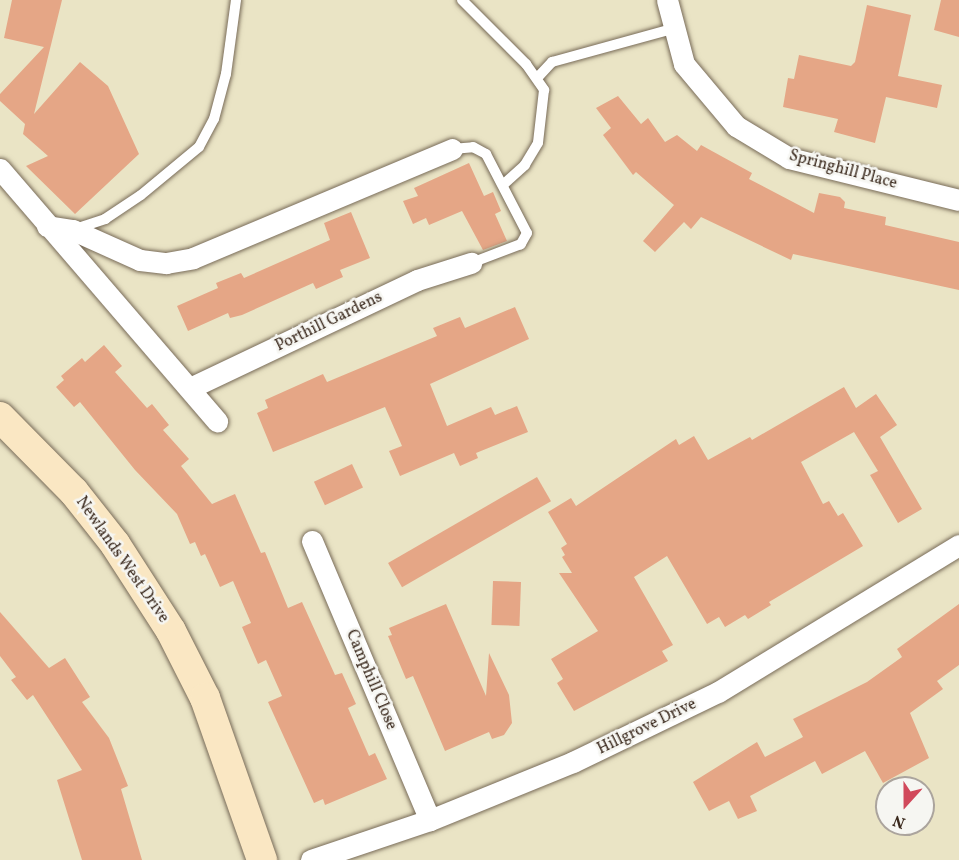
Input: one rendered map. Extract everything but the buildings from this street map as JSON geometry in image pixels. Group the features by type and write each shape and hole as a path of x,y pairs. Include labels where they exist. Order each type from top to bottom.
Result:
{"street":[{"name":"Springhill Place","path":"667,0 672,29 684,64 699,86 736,126 789,158 959,200"},
{"path":"47,226 73,230 140,261 166,263 193,258 452,148"},
{"path":"0,169 217,421"},
{"name":"Porthill Gardens","path":"190,388 417,280 471,263"},
{"name":"Newlands West Drive","path":"0,417 74,492 128,563 171,631 205,698 262,860"},
{"name":"Camphill Close","path":"312,541 430,820"},
{"name":"Hillgrove Drive","path":"311,860 430,820 573,762 718,692 959,544"}],"lane":[{"path":"73,230 105,219 141,195 199,147 213,119 226,74 236,0"},
{"path":"462,0 538,77 544,90 538,143 525,165 504,184"},
{"path":"538,77 552,62 672,29"},
{"path":"452,148 479,149 504,184 524,225 526,239 471,263"}]}
